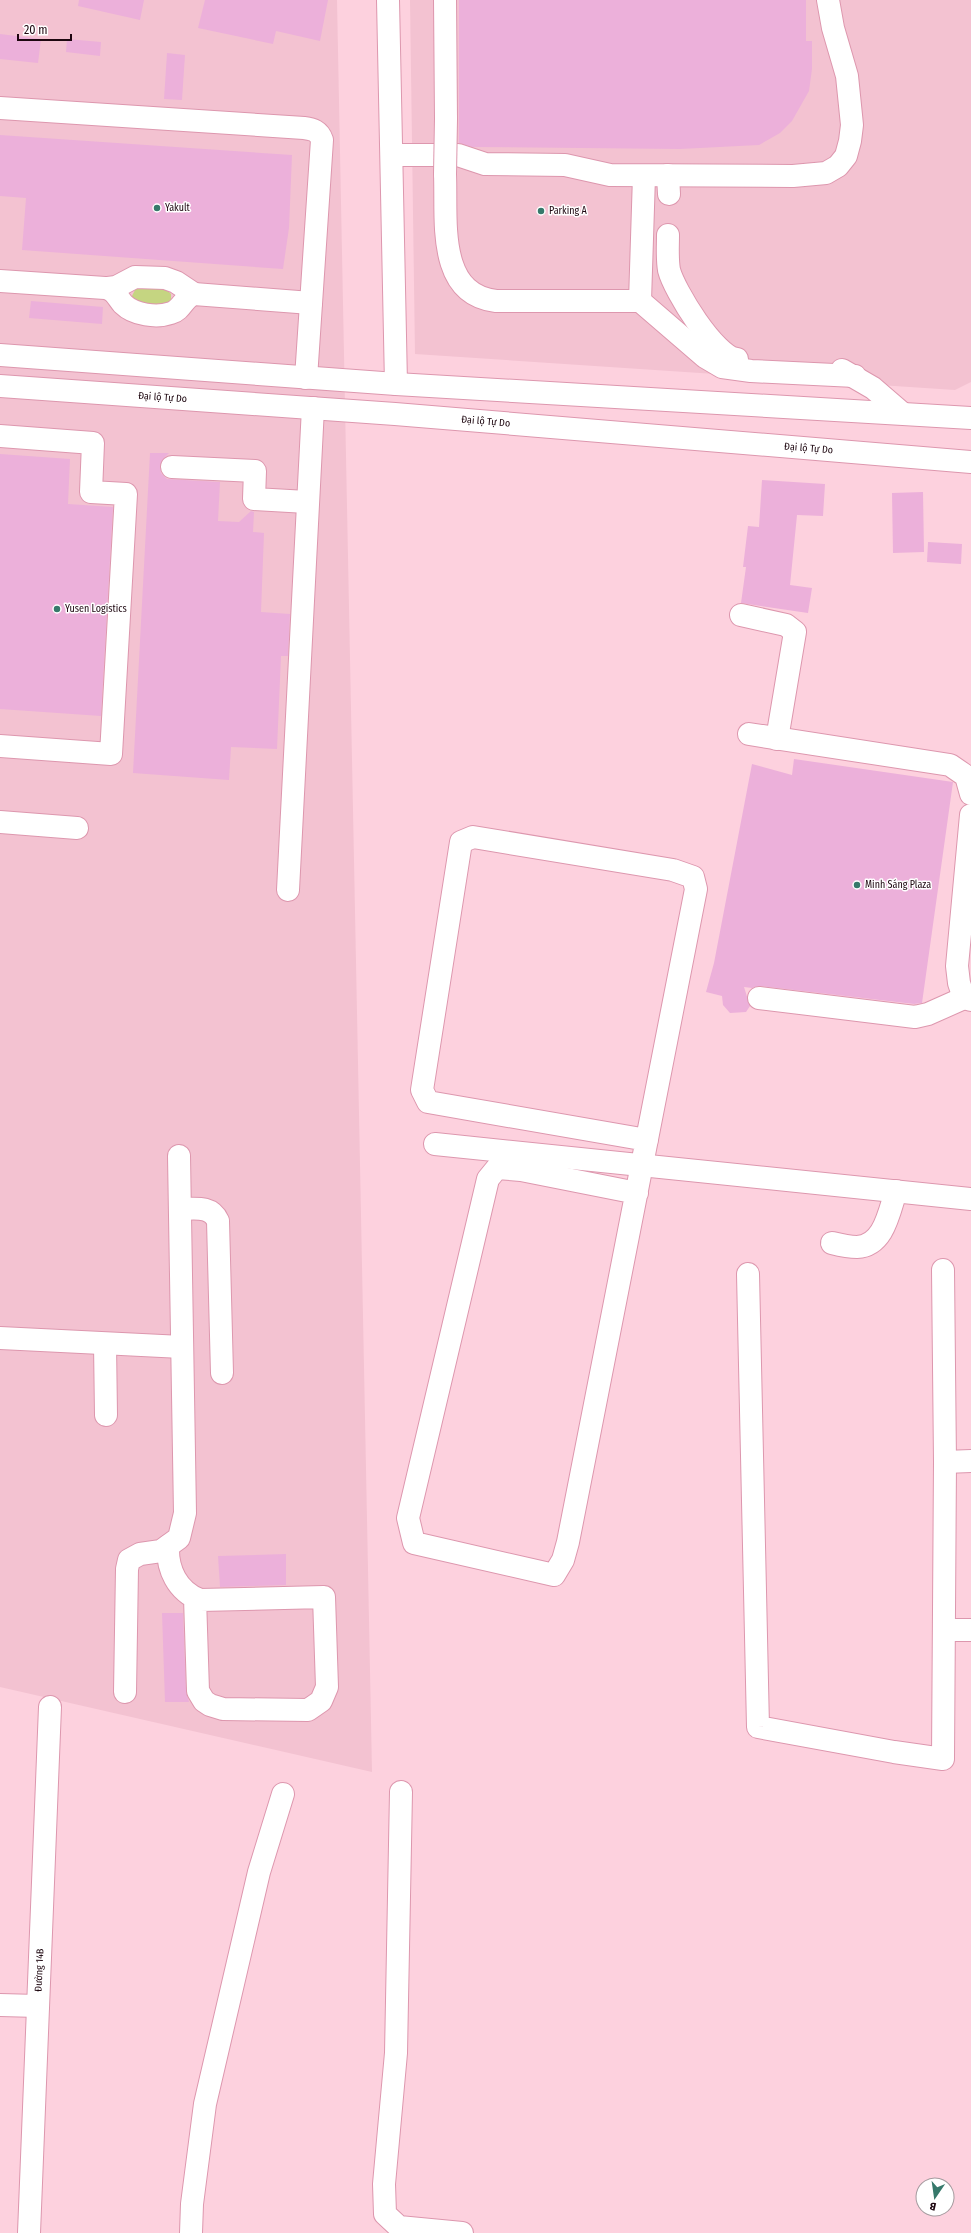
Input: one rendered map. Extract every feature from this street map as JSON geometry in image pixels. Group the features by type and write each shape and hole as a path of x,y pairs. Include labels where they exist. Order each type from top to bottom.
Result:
{"street":[{"path":"388,0 396,384"},
{"path":"445,0 445,174 447,244 450,262 455,274 464,287 484,300 640,301 705,357 722,367 758,371 855,376"},
{"path":"392,155 458,155 484,164 565,165 579,167 593,172 644,176 668,185 805,176 826,173 838,166 849,148 851,114 847,76 833,28 828,0"},
{"path":"0,108 304,128 317,131 322,140 306,378"},
{"path":"640,301 644,176"},
{"path":"668,235 670,271 674,281 692,314 710,339 730,358 839,368 855,376 873,388 902,413"},
{"path":"0,280 108,288 116,287 135,277 164,278 176,282 194,294"},
{"path":"108,288 113,290 129,308 138,313 148,314 174,312 181,306 187,297 194,294 311,303"},
{"path":"0,355 396,384 971,418"},
{"name":"Đại lộ Tự Do","path":"0,386 313,408 971,462"},
{"path":"288,890 313,408"},
{"path":"0,436 93,443 91,492 126,494 111,754 0,746"},
{"path":"172,468 255,471 254,499 307,502"},
{"path":"740,614 786,625 795,632 777,739"},
{"path":"749,734 950,765 966,776 971,794"},
{"path":"759,998 915,1017 928,1014 967,999 959,983 956,966 971,815"},
{"path":"0,822 77,828"},
{"path":"637,1193 521,1170 497,1168 488,1179 408,1518 414,1544 554,1575 563,1560 637,1193 696,888 693,877 674,870 473,837 462,842 422,1090 428,1102 647,1140"},
{"path":"435,1144 971,1199"},
{"path":"125,1692 127,1569 129,1560 140,1554 161,1551 179,1538 185,1513 179,1156"},
{"path":"832,1244 857,1247 872,1243 883,1230 896,1191"},
{"path":"180,1209 200,1208 216,1215 218,1221 222,1373"},
{"path":"748,1274 758,1727 894,1752 943,1759 945,1462 942,1270"},
{"path":"0,1338 182,1347"},
{"path":"105,1344 106,1415"},
{"path":"945,1462 971,1461"},
{"path":"168,1546 169,1563 175,1579 182,1588 195,1598 207,1600 324,1597 327,1687 321,1701 308,1710 224,1709 216,1708 204,1701 196,1685 195,1598"},
{"path":"944,1630 971,1630"},
{"name":"Đường 14B","path":"28,2233 50,1708"},
{"path":"401,1792 396,2053 384,2184 385,2214 399,2227 462,2233"},
{"path":"190,2233 205,2104 260,1872 282,1794"},
{"path":"0,2005 38,2006"}],"shaded area":[{"path":"0,0 337,0 372,1772 0,1687"},
{"path":"410,0 971,0 971,382 955,390 415,354"}],"green space":[{"path":"136,288 165,288 171,294 171,303 169,305 140,305 131,298"}],"building":[{"path":"79,0 144,0 140,20 78,6"},
{"path":"205,0 328,0 320,41 276,31 273,44 198,28"},
{"path":"459,0 806,0 806,41 812,41 812,69 809,91 792,121 780,133 759,145 680,149 472,147 459,143"},
{"path":"0,34 41,39 38,63 0,59"},
{"path":"67,39 101,42 100,56 66,52"},
{"path":"167,53 185,55 182,100 164,99"},
{"name":"Yakult","path":"0,135 292,155 289,228 283,269 22,250 26,198 0,196"},
{"path":"31,301 103,307 102,324 29,318"},
{"path":"150,453 169,453 162,460 160,466 161,473 167,479 220,482 218,521 239,522 251,511 254,512 253,532 264,533 261,612 290,614 288,656 281,656 277,749 231,747 229,780 133,773"},
{"name":"Yusen Logistics","path":"0,454 70,459 68,504 113,507 101,716 0,709"},
{"path":"762,480 825,484 823,516 797,515 790,585 812,588 808,613 741,603 746,567 743,567 748,526 759,527"},
{"path":"923,492 924,552 893,553 892,493"},
{"path":"928,542 962,544 961,564 927,562"},
{"name":"Minh Sáng Plaza","path":"794,759 953,782 922,1003 914,1004 760,986 752,988 744,987 750,1006 746,1012 730,1013 723,1005 722,996 706,992 714,963 752,764 792,775"},
{"path":"286,1554 286,1585 220,1587 218,1556"},
{"path":"162,1613 183,1613 186,1691 189,1702 165,1702"}],"place":[{"name":"Yakult","path":"157,208"},
{"name":"Parking A","path":"541,211"},
{"name":"Yusen Logistics","path":"57,609"},
{"name":"Minh Sáng Plaza","path":"857,885"}]}
